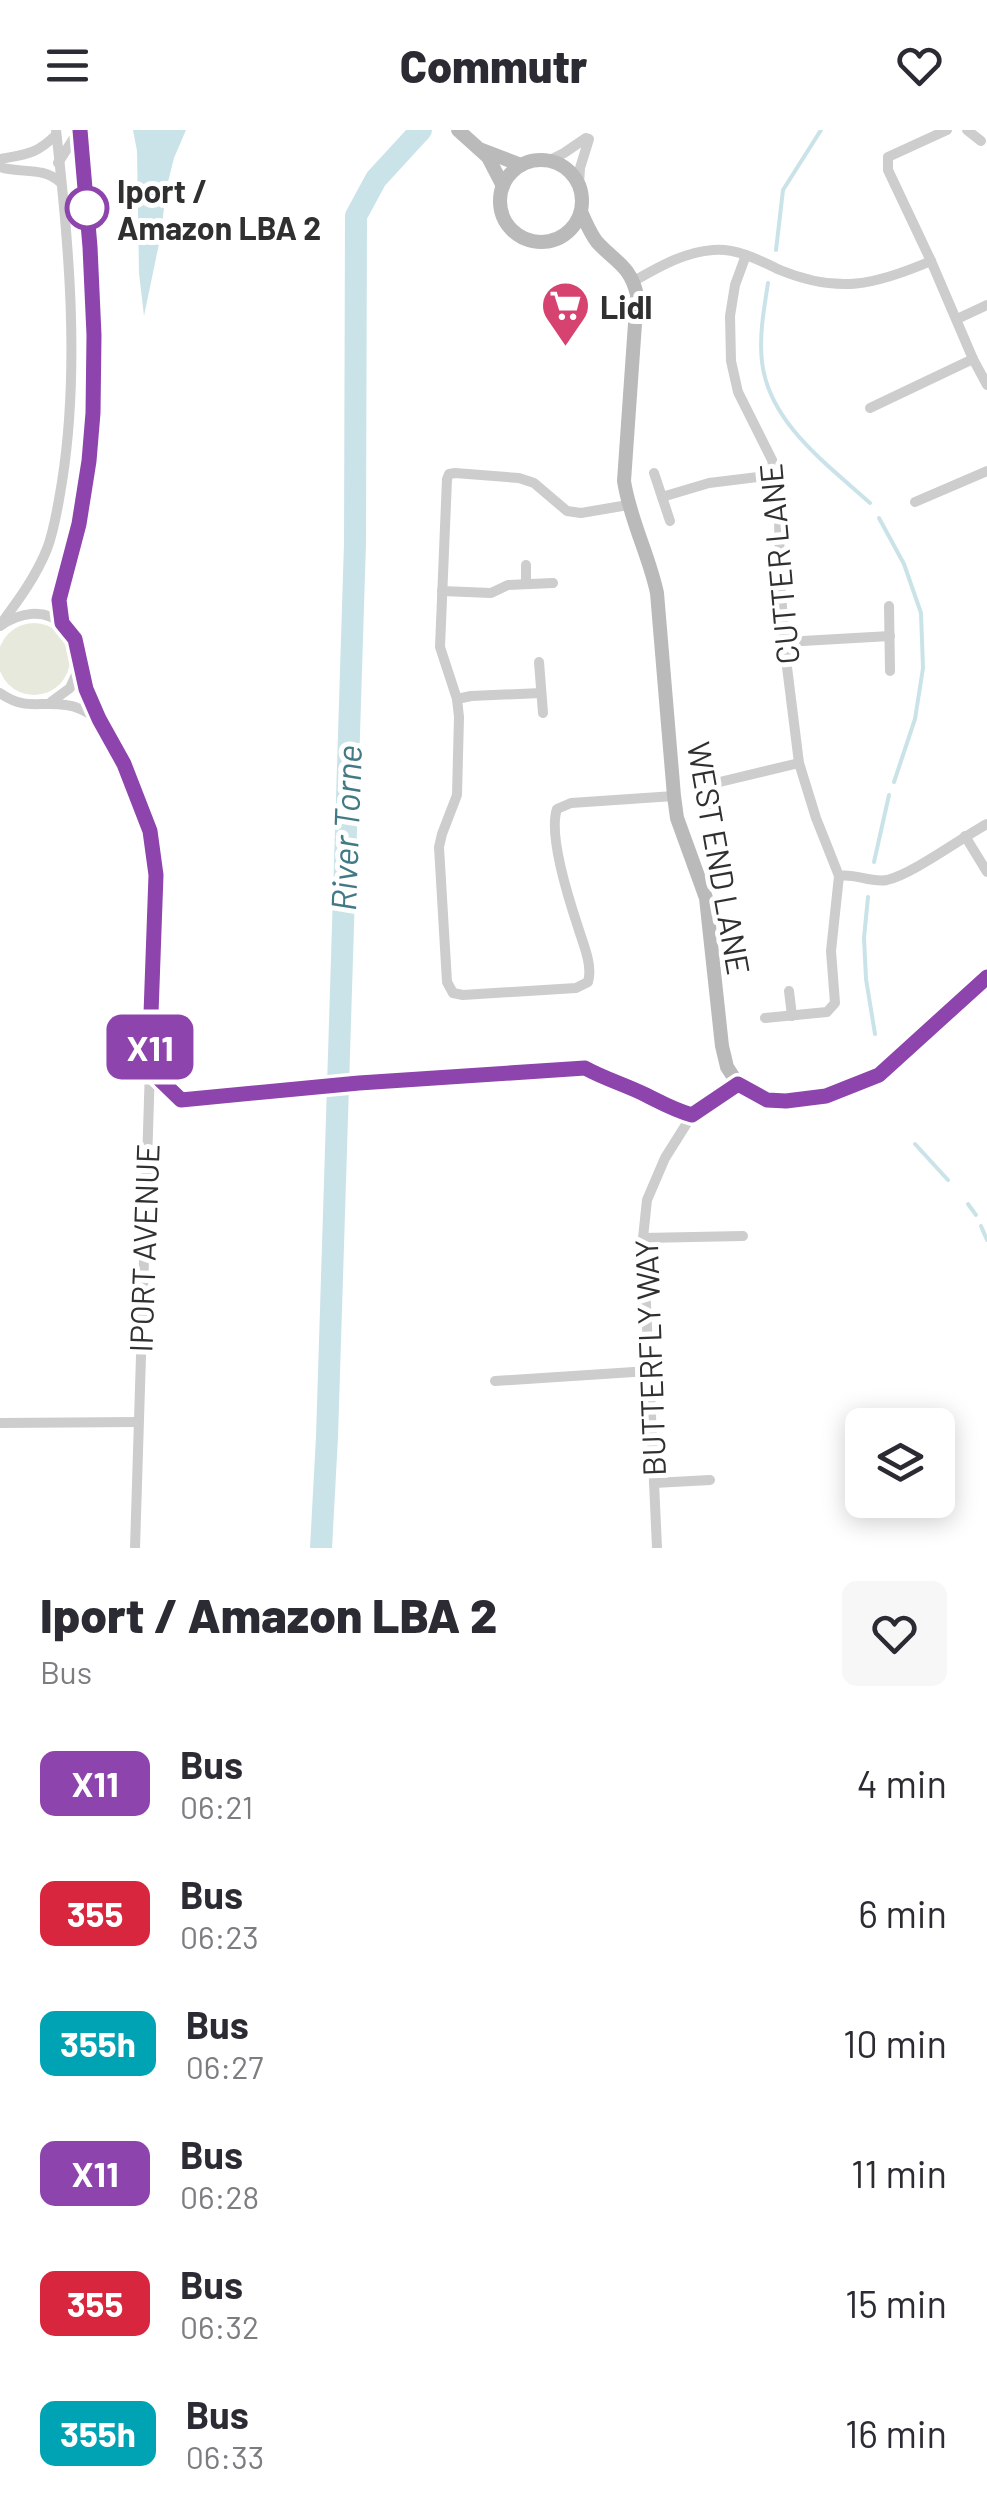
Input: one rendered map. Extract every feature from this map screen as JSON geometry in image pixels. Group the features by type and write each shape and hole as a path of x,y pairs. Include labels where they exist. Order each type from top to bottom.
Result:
{"street":[{"path":"47,173 59,162 79,130"},
{"name":"IPORT AVENUE","path":"79,130 90,247 93,413 79,524 59,600 62,623 75,639 86,689 116,745 150,831 156,875 135,1548"},
{"path":"947,130 888,157 888,170 987,385"},
{"path":"967,130 980,141"},
{"path":"0,626 31,583 48,548 64,465 70,359 68,276 56,132"},
{"path":"0,163 37,152 56,132"},
{"path":"461,133 481,150 503,186"},
{"path":"589,139 578,174 581,212 563,236 548,242 531,241 507,224 500,198 510,174 521,165 564,154 589,139"},
{"path":"481,150 521,165"},
{"path":"548,160 572,173 579,185"},
{"path":"0,163 47,173 61,182"},
{"path":"581,212 598,243 634,281 692,253 727,250 832,285 860,284 898,275 931,260"},
{"path":"563,236 598,243"},
{"name":"CUTTER LANE","path":"746,255 735,285 730,316 731,361 738,392 772,460 775,474 780,515 780,581 798,763 839,876"},
{"name":"WEST END LANE","path":"634,281 637,311 624,464 628,505 654,576 677,818 706,898 722,1046 727,1067 738,1084"},
{"path":"958,319 987,305"},
{"path":"870,408 974,360"},
{"path":"914,502 987,471"},
{"path":"654,473 670,521"},
{"path":"628,505 568,512 534,483 518,478 450,474 446,479 440,648 460,718 456,796 440,847 447,982 453,993 576,988 588,982 586,952 557,846 557,809 571,804 674,796"},
{"path":"662,497 709,483 775,474"},
{"path":"526,565 526,584"},
{"path":"442,590 491,593 508,584 554,583"},
{"path":"889,606 890,671"},
{"path":"0,626 27,613 44,614 62,623"},
{"path":"785,642 890,636"},
{"path":"539,662 543,713"},
{"path":"48,704 70,688 81,666"},
{"path":"0,693 13,702 30,706 80,708 99,719"},
{"path":"456,699 541,693"},
{"path":"694,752 709,811"},
{"path":"703,786 798,763"},
{"path":"765,1018 827,1012 835,1002 832,952 839,876 874,881 900,876 987,824"},
{"path":"965,836 987,872"},
{"path":"738,1084 767,1100 786,1101 826,1096 879,1075 987,977"},
{"path":"790,990 792,1016"},
{"name":"BUTTERFLY WAY","path":"657,1548 643,1238 647,1200 664,1158 692,1115 738,1084"},
{"path":"643,1238 743,1236"},
{"path":"495,1381 649,1372"},
{"path":"0,1423 138,1422"},
{"path":"654,1483 710,1480"}],"shaded area":[{"path":"20,626 48,626 60,633 67,645 67,673 60,685 48,692 20,692 8,685 1,673 1,645 8,633"}],"water":[{"path":"133,130 186,130 166,190 144,316 139,273 137,151"}],"waterway":[{"name":"River Torne","path":"321,1548 355,543 356,216 376,179 421,130"},
{"path":"776,250 783,190 821,130"},
{"path":"768,283 761,352 767,384 776,404 802,441 870,503"},
{"path":"879,518 904,564 921,613 923,668 915,719 894,782"},
{"path":"874,862 889,795"},
{"path":"868,897 866,979 875,1034"},
{"path":"915,1144 948,1180"},
{"path":"968,1204 976,1215"},
{"path":"981,1226 987,1240"}],"bus line":[{"name":"X11","path":"80,130 90,247 93,413 79,524 62,581 60,614 75,639 86,689 116,745 150,831 156,875 149,1069 181,1100 585,1068 671,1110 692,1115 738,1084 767,1100 826,1096 879,1075 987,977"}],"place":[{"name":"Iport / Amazon LBA 2","path":"87,208"},
{"name":"Lidl","path":"565,348"}]}
